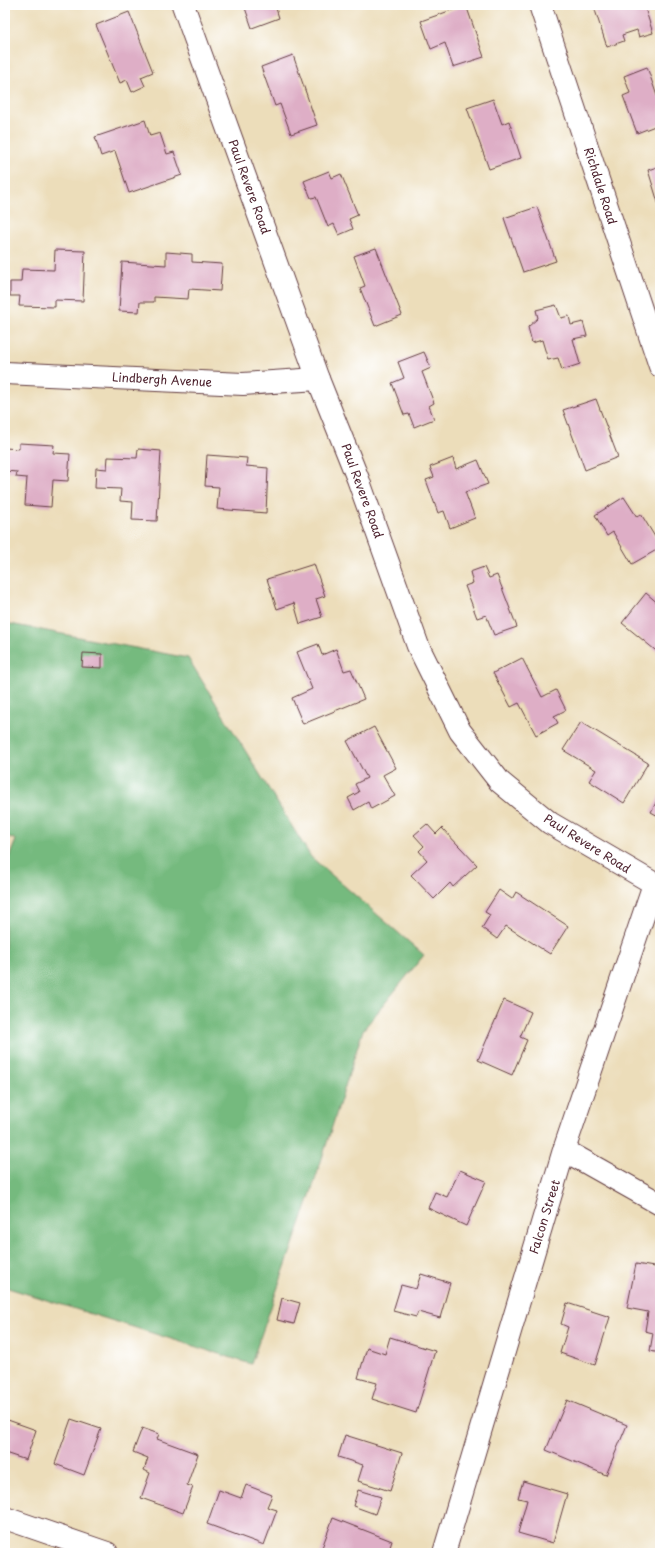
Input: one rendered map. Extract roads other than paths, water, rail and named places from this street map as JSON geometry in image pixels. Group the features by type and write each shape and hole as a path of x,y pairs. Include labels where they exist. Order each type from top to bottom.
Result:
{"street":[{"name":"Paul Revere Road","path":"184,5 318,379 358,479 418,646 460,731 500,782 550,823 657,886"},
{"name":"Richdale Road","path":"540,5 660,366"},
{"name":"Lindbergh Avenue","path":"5,373 243,384 318,379"},
{"name":"Falcon Street","path":"444,1553 564,1150 657,886"},
{"path":"564,1150 660,1204"},
{"path":"5,1518 107,1553"}]}
